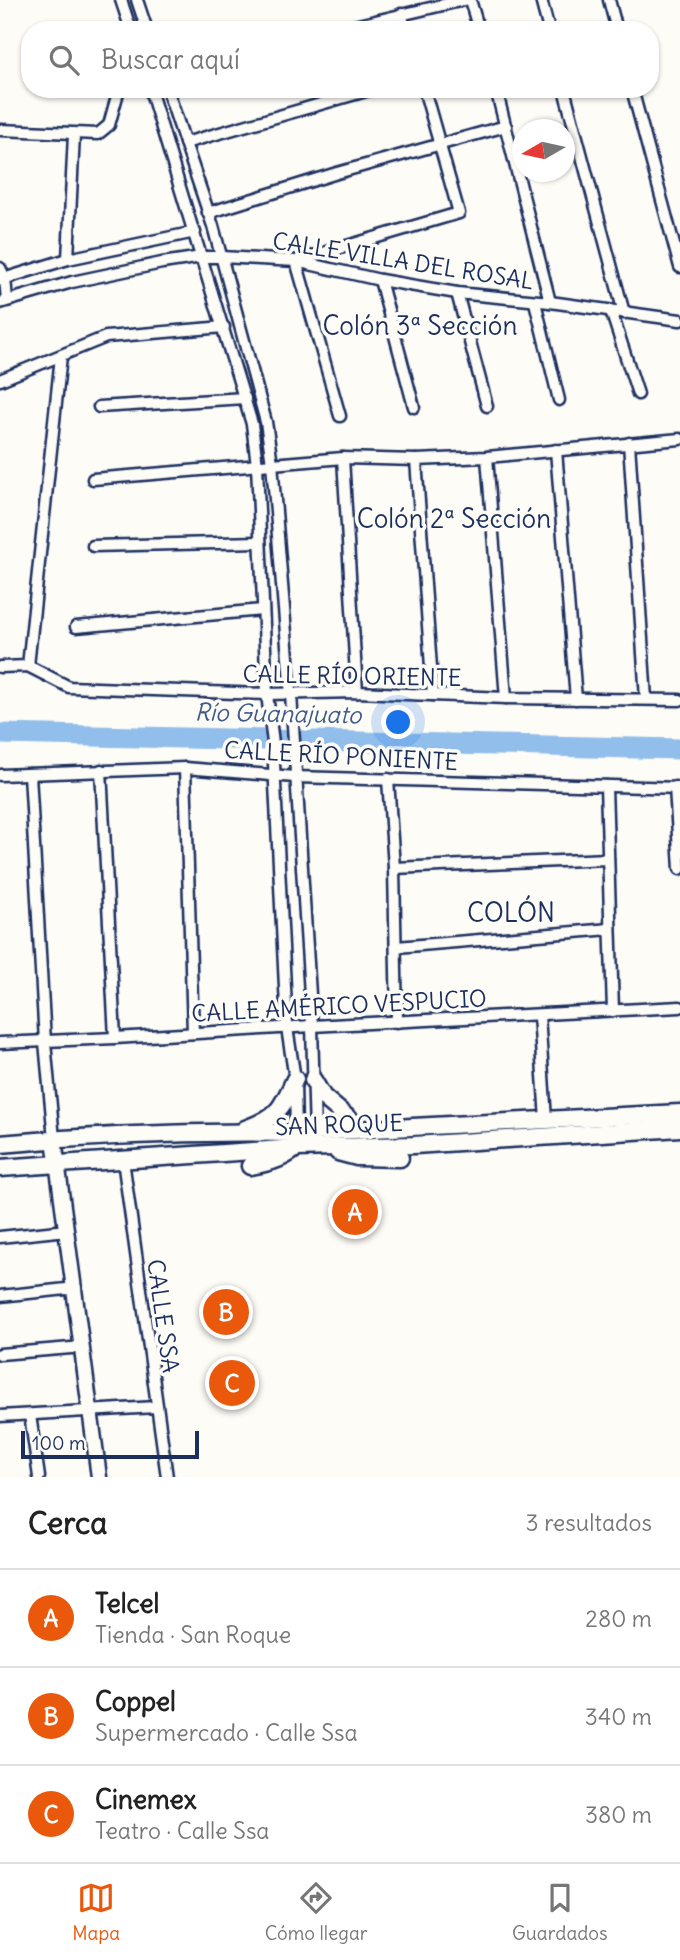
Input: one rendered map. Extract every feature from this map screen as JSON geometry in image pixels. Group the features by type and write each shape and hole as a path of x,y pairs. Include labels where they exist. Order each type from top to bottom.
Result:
{"main road":[{"path":"239,1132 268,1121 278,1112 295,1079"},
{"path":"313,1080 323,1097 362,1130"},
{"name":"SAN ROQUE","path":"320,1142 362,1130 680,1113"},
{"name":"SAN ROQUE","path":"0,1144 54,1139 239,1132 320,1142 414,1145 680,1128"},
{"name":"SAN ROQUE","path":"0,1168 123,1160 296,1140"},
{"path":"250,1166 286,1157 296,1140"},
{"path":"320,1142 340,1153 357,1157 400,1158"}],"street":[{"path":"121,0 128,21"},
{"path":"137,0 144,21"},
{"path":"373,21 464,0"},
{"path":"470,0 476,21"},
{"path":"541,0 547,21"},
{"path":"608,0 614,21"},
{"path":"401,14 403,21"},
{"path":"0,130 98,134 109,124 116,98"},
{"path":"153,98 252,425 257,465 262,610 274,772 287,1028 295,1079 296,1140"},
{"path":"170,98 221,257 266,422 272,463 291,699 312,1026 313,1080 320,1142"},
{"path":"185,143 342,98"},
{"path":"340,416 296,261 459,213 427,98"},
{"path":"498,98 550,302"},
{"path":"566,98 624,313"},
{"path":"635,98 677,246 680,267"},
{"path":"208,213 337,173 506,126"},
{"path":"68,259 74,134"},
{"path":"3,279 68,259 195,232"},
{"name":"CALLE VILLA DEL ROSAL","path":"3,302 72,282 202,257 221,257 296,261 380,280 457,293 550,302 680,320"},
{"path":"0,268 3,302"},
{"path":"380,280 414,407"},
{"path":"457,293 487,406"},
{"path":"535,302 559,400"},
{"path":"611,311 638,394"},
{"path":"0,380 106,337 224,327"},
{"path":"0,667 28,666 61,356"},
{"path":"99,407 245,398"},
{"path":"93,478 343,458 416,460 487,457 680,439"},
{"path":"629,443 646,699"},
{"path":"556,450 576,699"},
{"path":"487,457 506,698"},
{"path":"343,458 357,692"},
{"path":"416,460 433,695"},
{"path":"93,545 259,542"},
{"path":"76,627 262,610"},
{"name":"CALLE RÍO ORIENTE","path":"28,666 69,687 267,700 357,692 506,698 680,700"},
{"path":"185,768 193,1033"},
{"name":"CALLE RÍO PONIENTE","path":"0,775 185,768 388,779 678,788"},
{"path":"101,771 116,1038"},
{"path":"30,774 45,1042 54,1139 76,1288 99,1477"},
{"path":"388,779 397,947 397,1022"},
{"path":"606,786 613,1011"},
{"path":"678,788 680,869"},
{"path":"394,868 608,859"},
{"path":"397,947 610,929"},
{"name":"CALLE AMÉRICO VESPUCIO","path":"0,1042 45,1042 680,1007"},
{"path":"540,1015 546,1120"},
{"name":"CALLE SSA","path":"123,1160 167,1477"},
{"path":"0,1237 67,1230"},
{"path":"0,1296 76,1288"},
{"path":"0,1354 83,1347"},
{"path":"0,1416 156,1407"},
{"path":"30,1415 39,1477"}],"waterway":[{"name":"Río Guanajuato","path":"0,734 680,749"}],"place":[{"name":"Telcel","path":"355,1212"},
{"name":"Coppel","path":"226,1312"},
{"name":"Cinemex","path":"232,1383"}],"district":[{"name":"Colón 3ª Sección","path":"420,326"},
{"name":"Colón 2ª Sección","path":"454,519"},
{"name":"COLÓN","path":"511,913"}]}
